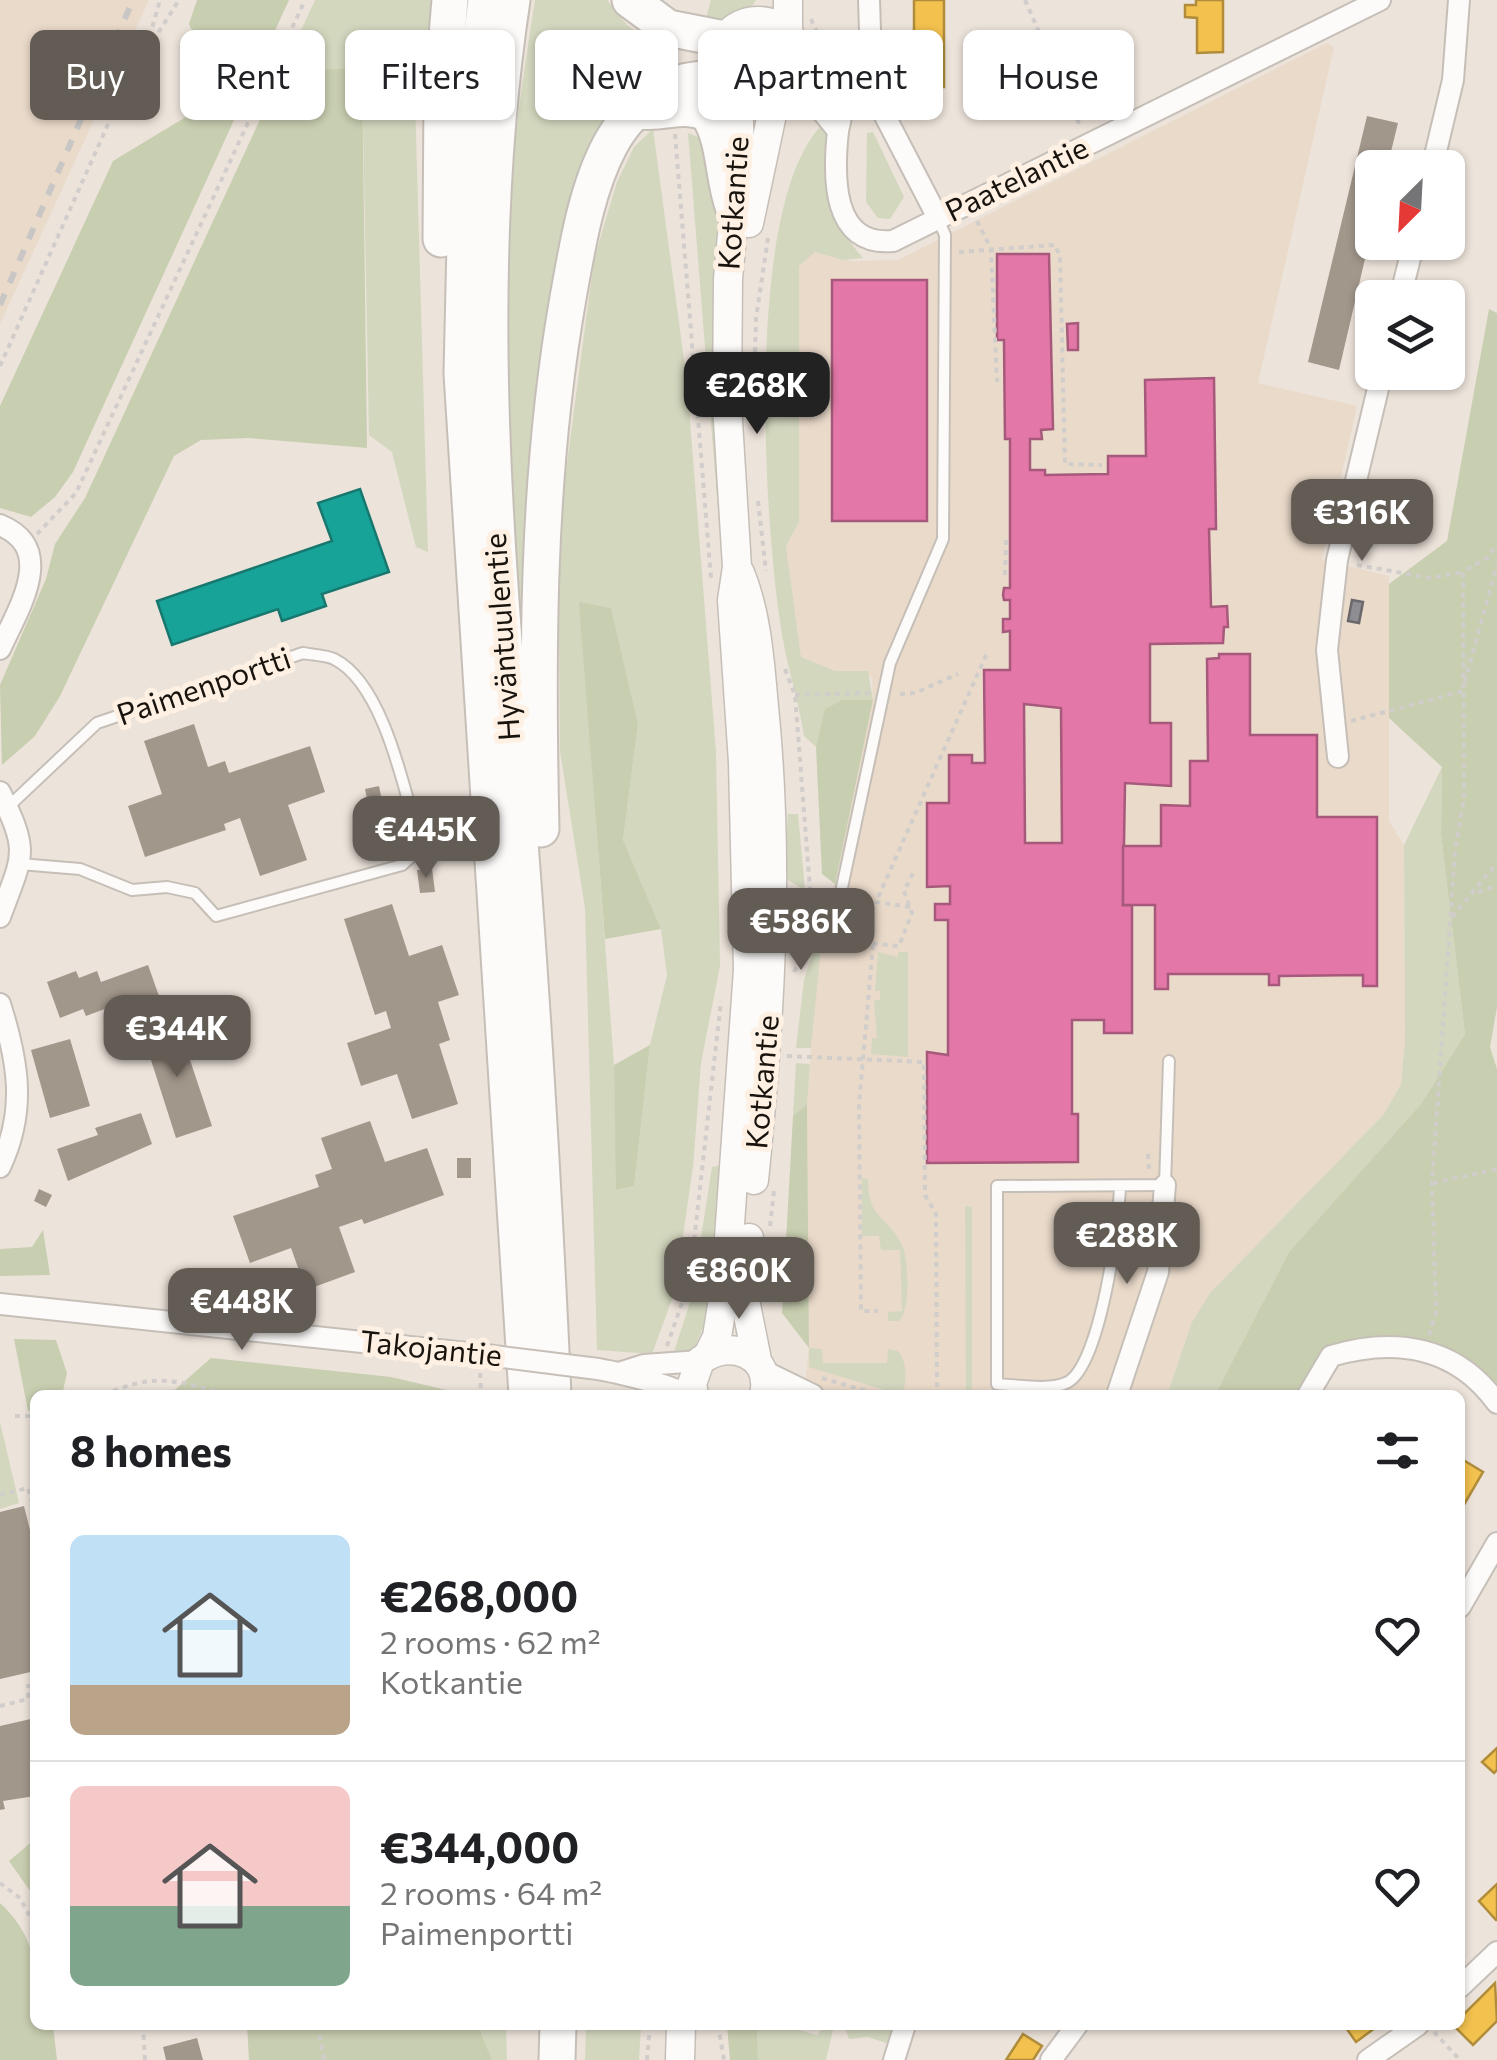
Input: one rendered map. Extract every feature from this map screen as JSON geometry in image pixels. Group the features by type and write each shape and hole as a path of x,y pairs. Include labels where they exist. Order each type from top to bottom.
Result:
{"highway":[{"path":"450,0 441,125 442,309 466,492"},
{"name":"Hyväntuulentie","path":"486,0 462,230 466,492 504,986 527,1390"},
{"name":"Hyväntuulentie","path":"512,0 493,160 488,375 496,552 538,1095 553,1390"},
{"path":"630,0 668,28 698,34"},
{"path":"678,106 708,114 717,128 723,180 734,209"},
{"path":"538,1095 542,918 537,714 551,426 581,236 609,146 628,120"}],"street":[{"path":"869,0 872,91 938,218"},
{"name":"Paatelantie","path":"840,120 838,198 846,224 859,236 876,242 894,240 1380,0"},
{"path":"1436,150 1453,80 1459,0"},
{"path":"789,30 799,6"},
{"path":"735,30 758,10 767,22 782,30"},
{"name":"Kotkantie","path":"735,120 740,148 728,279 731,307 726,405 737,567 750,597 762,690 760,914 767,1052 745,1300 762,1376"},
{"name":"Kotkantie","path":"731,307 776,120"},
{"path":"829,120 838,131"},
{"path":"1338,757 1327,650 1337,560 1378,390"},
{"path":"0,525 16,532 27,545 30,578 0,649"},
{"name":"Paimenportti","path":"4,800 22,842 20,864"},
{"path":"0,917 20,864"},
{"name":"Kotkantie","path":"691,1390 717,1337 726,1280 760,914"},
{"path":"0,1004 19,1080 13,1135 0,1167"},
{"path":"1120,1390 1158,1272 1165,1185"},
{"name":"Takojantie","path":"0,1304 483,1364 622,1372 644,1384 669,1390"},
{"path":"1311,1390 1330,1356 1362,1347 1424,1349 1450,1358 1471,1372 1497,1403"},
{"path":"705,1357 741,1350 762,1376 818,1386"},
{"name":"Takojantie","path":"622,1372 705,1357"},
{"path":"1465,1598 1497,1544"},
{"path":"1465,1982 1497,1952"},
{"path":"680,2060 681,2030"},
{"path":"894,2060 903,2030"},
{"path":"1051,2060 1073,2030"},
{"path":"1368,2060 1411,2030"}],"lane":[{"path":"760,914 847,918 841,892 890,663 942,539 945,254 938,218"},
{"name":"Paimenportti","path":"4,800 97,723 303,653 334,659 350,673 385,722 418,837 414,854 402,865 216,916 196,893 167,887 132,890 80,869 20,864"},
{"path":"1120,1186 1114,1260 1081,1367 1067,1382 1030,1390 997,1384 997,1186 1165,1185 1169,1061"}],"path":[{"path":"152,30 160,0"},
{"path":"159,30 179,0"},
{"path":"27,545 76,493 305,0"},
{"path":"1025,0 1088,146"},
{"path":"799,6 815,30"},
{"path":"0,366 110,120"},
{"path":"675,128 711,581"},
{"path":"975,216 991,250 997,382"},
{"path":"754,434 756,318 770,225"},
{"path":"945,254 1056,246 1060,256 1065,464 1102,465"},
{"path":"757,492 768,582"},
{"path":"1006,540 1006,575"},
{"path":"1337,560 1400,576 1431,578 1463,572 1488,556 1497,544"},
{"path":"1463,691 1497,564"},
{"path":"1424,1349 1436,1312 1432,1183 1451,917 1464,798 1467,704 1463,691 1463,572"},
{"path":"910,907 876,902 987,653"},
{"path":"782,659 795,695 811,892"},
{"path":"795,695 842,691 915,693 958,674"},
{"path":"1333,724 1463,691"},
{"path":"1451,917 1476,893 1497,864"},
{"path":"792,989 794,972 812,935 874,946 900,946 910,907 904,891 915,869"},
{"path":"1476,893 1497,886"},
{"path":"874,946 860,1104 861,1312 878,1311"},
{"path":"663,1357 684,1300 693,1250 714,1040 724,988"},
{"path":"786,1074 789,1039"},
{"path":"788,1056 924,1062 925,1195 936,1214 936,1390"},
{"path":"1432,1183 1497,1169"},
{"path":"769,1239 775,1180"},
{"path":"480,1390 483,1364"},
{"path":"116,1390 130,1384 176,1378 200,1390"},
{"path":"818,1386 846,1390"},
{"path":"15,1416 30,1416"},
{"path":"0,1495 28,1488 30,1495"},
{"path":"0,1706 28,1699 28,1684"},
{"path":"0,1883 20,1898 30,1917"},
{"path":"143,2030 145,2060"},
{"path":"319,2030 324,2060"},
{"path":"647,2060 650,2030"},
{"path":"719,2030 724,2060"},
{"path":"1432,2030 1460,2060"}],"shaded area":[{"path":"0,0 149,0 135,30 30,30 30,120 94,120 0,324"},
{"path":"1327,43 1334,47 1258,383 1357,406 1322,560 1389,576 1389,821 1404,845 1405,1042 1401,1084 1384,1114 1210,1293 1192,1322 1169,1390 805,1390 809,1348 807,1103 822,899 832,898 873,700 872,677 835,671 801,657 786,546 799,521 799,266 814,252 853,261 898,260"}],"green space":[{"path":"197,0 289,0 275,30 192,30 189,24"},
{"path":"315,0 433,0 428,30 345,30 345,70 325,70 325,30 301,30"},
{"path":"535,0 607,0 634,30 535,30 535,120 604,120 581,171 532,450 520,664 504,336 505,253 519,108"},
{"path":"711,0 756,0 740,15 706,18"},
{"path":"345,69 345,120 363,120 367,448 248,438 201,440 174,456 60,696 35,736 2,765 0,685 46,579 55,544 85,498 260,120 325,120 325,70"},
{"path":"181,120 234,120 73,472 55,497 31,517 0,508 0,406 113,161"},
{"path":"363,120 416,120 428,552 416,547 392,452 369,435"},
{"path":"825,122 834,132 832,184 836,213 863,258 843,260 815,252 799,266 799,522 786,546 801,657 835,671 868,671 873,700 842,700 826,709 816,747 804,736 776,590 766,449 766,369 770,291 781,220 799,161"},
{"path":"653,129 687,382 716,752 720,966 701,1063 693,1167 675,1291 652,1354 597,1350 585,908 560,751 558,532 594,259 617,182 634,147","holes":["580,603 611,608 638,724 623,840 661,929 667,975 650,1045 634,1186 617,1190 614,1065"]},
{"path":"873,132 904,197 890,219 878,218 866,202 867,133"},
{"path":"688,133 698,137 705,148 721,207 714,304 728,556 721,549"},
{"path":"1489,309 1497,313 1497,1007 1490,1047 1497,1069 1497,1388 1462,1357 1441,1347 1420,1341 1374,1339 1328,1348 1303,1390 1218,1390 1289,1252 1421,1104 1465,1034 1441,834 1442,767 1389,718 1389,584 1447,541"},
{"path":"579,602 611,608 638,724 623,840 661,929 605,939"},
{"path":"842,700 873,700 835,884 822,874 816,747 825,709"},
{"path":"1442,767 1441,834 1465,1034 1421,1104 1289,1252 1218,1390 1169,1390 1192,1322 1210,1293 1384,1114 1401,1084 1405,1042 1404,845"},
{"path":"788,814 798,814 805,890 784,878"},
{"path":"821,949 811,1048 796,1048 804,980 813,952"},
{"path":"878,952 898,957 898,952 908,952 908,1057 871,1054 872,1038 877,1038 874,1000 880,1000 880,991 875,991"},
{"path":"650,1045 634,1186 616,1190 614,1065"},
{"path":"796,1063 810,1064 807,1104 793,1116"},
{"path":"807,1104 809,1348 782,1313 793,1116"},
{"path":"722,1165 714,1302 692,1353 673,1355 692,1296 712,1167"},
{"path":"862,1178 868,1179 871,1202 904,1252 907,1296 899,1321 888,1321 888,1312 902,1311 900,1250 881,1250 879,1236 862,1236"},
{"path":"965,1206 972,1207 972,1390 966,1390"},
{"path":"43,1230 50,1275 0,1276 0,1249 32,1247"},
{"path":"14,1339 56,1340 67,1373 63,1390 30,1390 28,1411"},
{"path":"809,1348 822,1349 823,1363 887,1363 888,1349 898,1351 903,1360 905,1384 903,1390 885,1390 809,1367"},
{"path":"211,1358 391,1377 447,1390 175,1390"},
{"path":"0,1422 19,1503 0,1509"},
{"path":"30,1843 30,1891 9,1861"},
{"path":"0,1903 23,1931 30,1948 30,2030 54,2030 57,2060 0,2060"},
{"path":"247,2030 480,2030 492,2060 249,2060"},
{"path":"480,2030 506,2030 507,2060 492,2060"},
{"path":"586,2030 641,2030 639,2060 585,2060"},
{"path":"727,2030 757,2030 758,2060 730,2060"},
{"path":"757,2030 799,2030 817,2035 821,2030 833,2030 826,2060 758,2060"},
{"path":"846,2030 896,2030 892,2045 868,2037 849,2039"}],"building: Homes":[{"path":"914,0 944,0 944,87 943,30 914,30"},
{"path":"1196,0 1223,0 1223,52 1197,53 1197,18 1185,17 1185,5 1196,5"},
{"path":"1465,1461 1483,1472 1465,1503"},
{"path":"1497,1748 1497,1770 1494,1773 1482,1762"},
{"path":"1497,1884 1497,1920 1496,1920 1479,1901"},
{"path":"1495,1983 1497,2021 1473,2045 1458,2030 1465,2030 1465,2013"},
{"path":"1348,2030 1372,2030 1356,2042"},
{"path":"1023,2034 1042,2046 1033,2060 1006,2060"}],"building: Health":[{"path":"997,254 1049,254 1053,429 1041,430 1042,439 1030,439 1030,470 1045,470 1045,475 1108,474 1108,456 1146,456 1145,380 1214,378 1216,529 1209,529 1211,607 1227,606 1228,627 1224,627 1223,643 1150,644 1150,723 1171,723 1171,786 1125,783 1123,905 1132,905 1132,1033 1104,1033 1104,1020 1072,1020 1072,1114 1078,1114 1078,1162 927,1163 927,1052 948,1055 948,920 935,920 935,904 950,904 950,886 927,887 927,803 949,803 949,755 972,755 972,763 985,763 984,670 1010,670 1010,631 1003,632 1003,619 1010,619 1010,600 1004,600 1003,595 1004,588 1010,588 1010,439 1005,439 1004,340 997,340","holes":["1024,704 1061,708 1062,843 1025,843"]},
{"path":"832,280 927,280 927,521 832,521"},
{"path":"1078,323 1078,350 1068,350 1067,324"},
{"path":"1219,654 1250,654 1250,735 1317,735 1317,817 1377,817 1377,986 1363,986 1363,975 1279,976 1279,985 1269,985 1269,974 1168,974 1168,989 1155,989 1155,905 1123,905 1123,846 1161,846 1161,805 1190,806 1190,761 1208,761 1207,659 1219,658"}],"building: Public":[{"path":"360,489 389,572 322,594 326,606 282,621 278,609 172,645 157,601 332,541 318,503"}],"building: Industry":[{"path":"1352,600 1363,602 1359,623 1348,621"}],"building: Other":[{"path":"1367,116 1398,123 1391,150 1359,150"},
{"path":"1355,166 1355,260 1365,260 1360,280 1355,280 1355,302 1339,370 1308,362"},
{"path":"194,724 208,767 225,761 229,773 310,746 325,792 288,805 307,860 260,876 240,818 224,824 226,830 145,857 128,806 162,794 144,741"},
{"path":"379,786 385,816 371,819 365,789"},
{"path":"432,868 435,892 420,893 417,870"},
{"path":"392,904 409,956 442,945 459,995 438,1002 450,1040 439,1044 458,1104 412,1119 397,1074 361,1086 347,1043 391,1028 386,1011 375,1015 344,919"},
{"path":"148,965 159,996 112,1014 110,1007 86,1016 83,1009 60,1018 47,982 76,971 79,978 97,971 101,982"},
{"path":"177,1021 212,1126 176,1138 142,1032"},
{"path":"70,1039 90,1106 50,1118 31,1050"},
{"path":"141,1113 152,1144 68,1181 57,1149 98,1135 95,1128"},
{"path":"370,1121 385,1162 427,1148 444,1195 364,1224 362,1219 339,1227 355,1272 306,1290 291,1248 250,1263 233,1216 319,1187 315,1175 332,1169 321,1138"},
{"path":"457,1158 471,1158 471,1178 457,1178"},
{"path":"39,1189 52,1195 46,1207 34,1201"},
{"path":"24,1506 30,1530 30,1672 0,1679 0,1512"},
{"path":"30,1719 30,1797 3,1801 5,1809 0,1810 0,1726"},
{"path":"197,2038 203,2060 166,2060 163,2047"}],"railway":[{"path":"0,305 133,0"}]}
